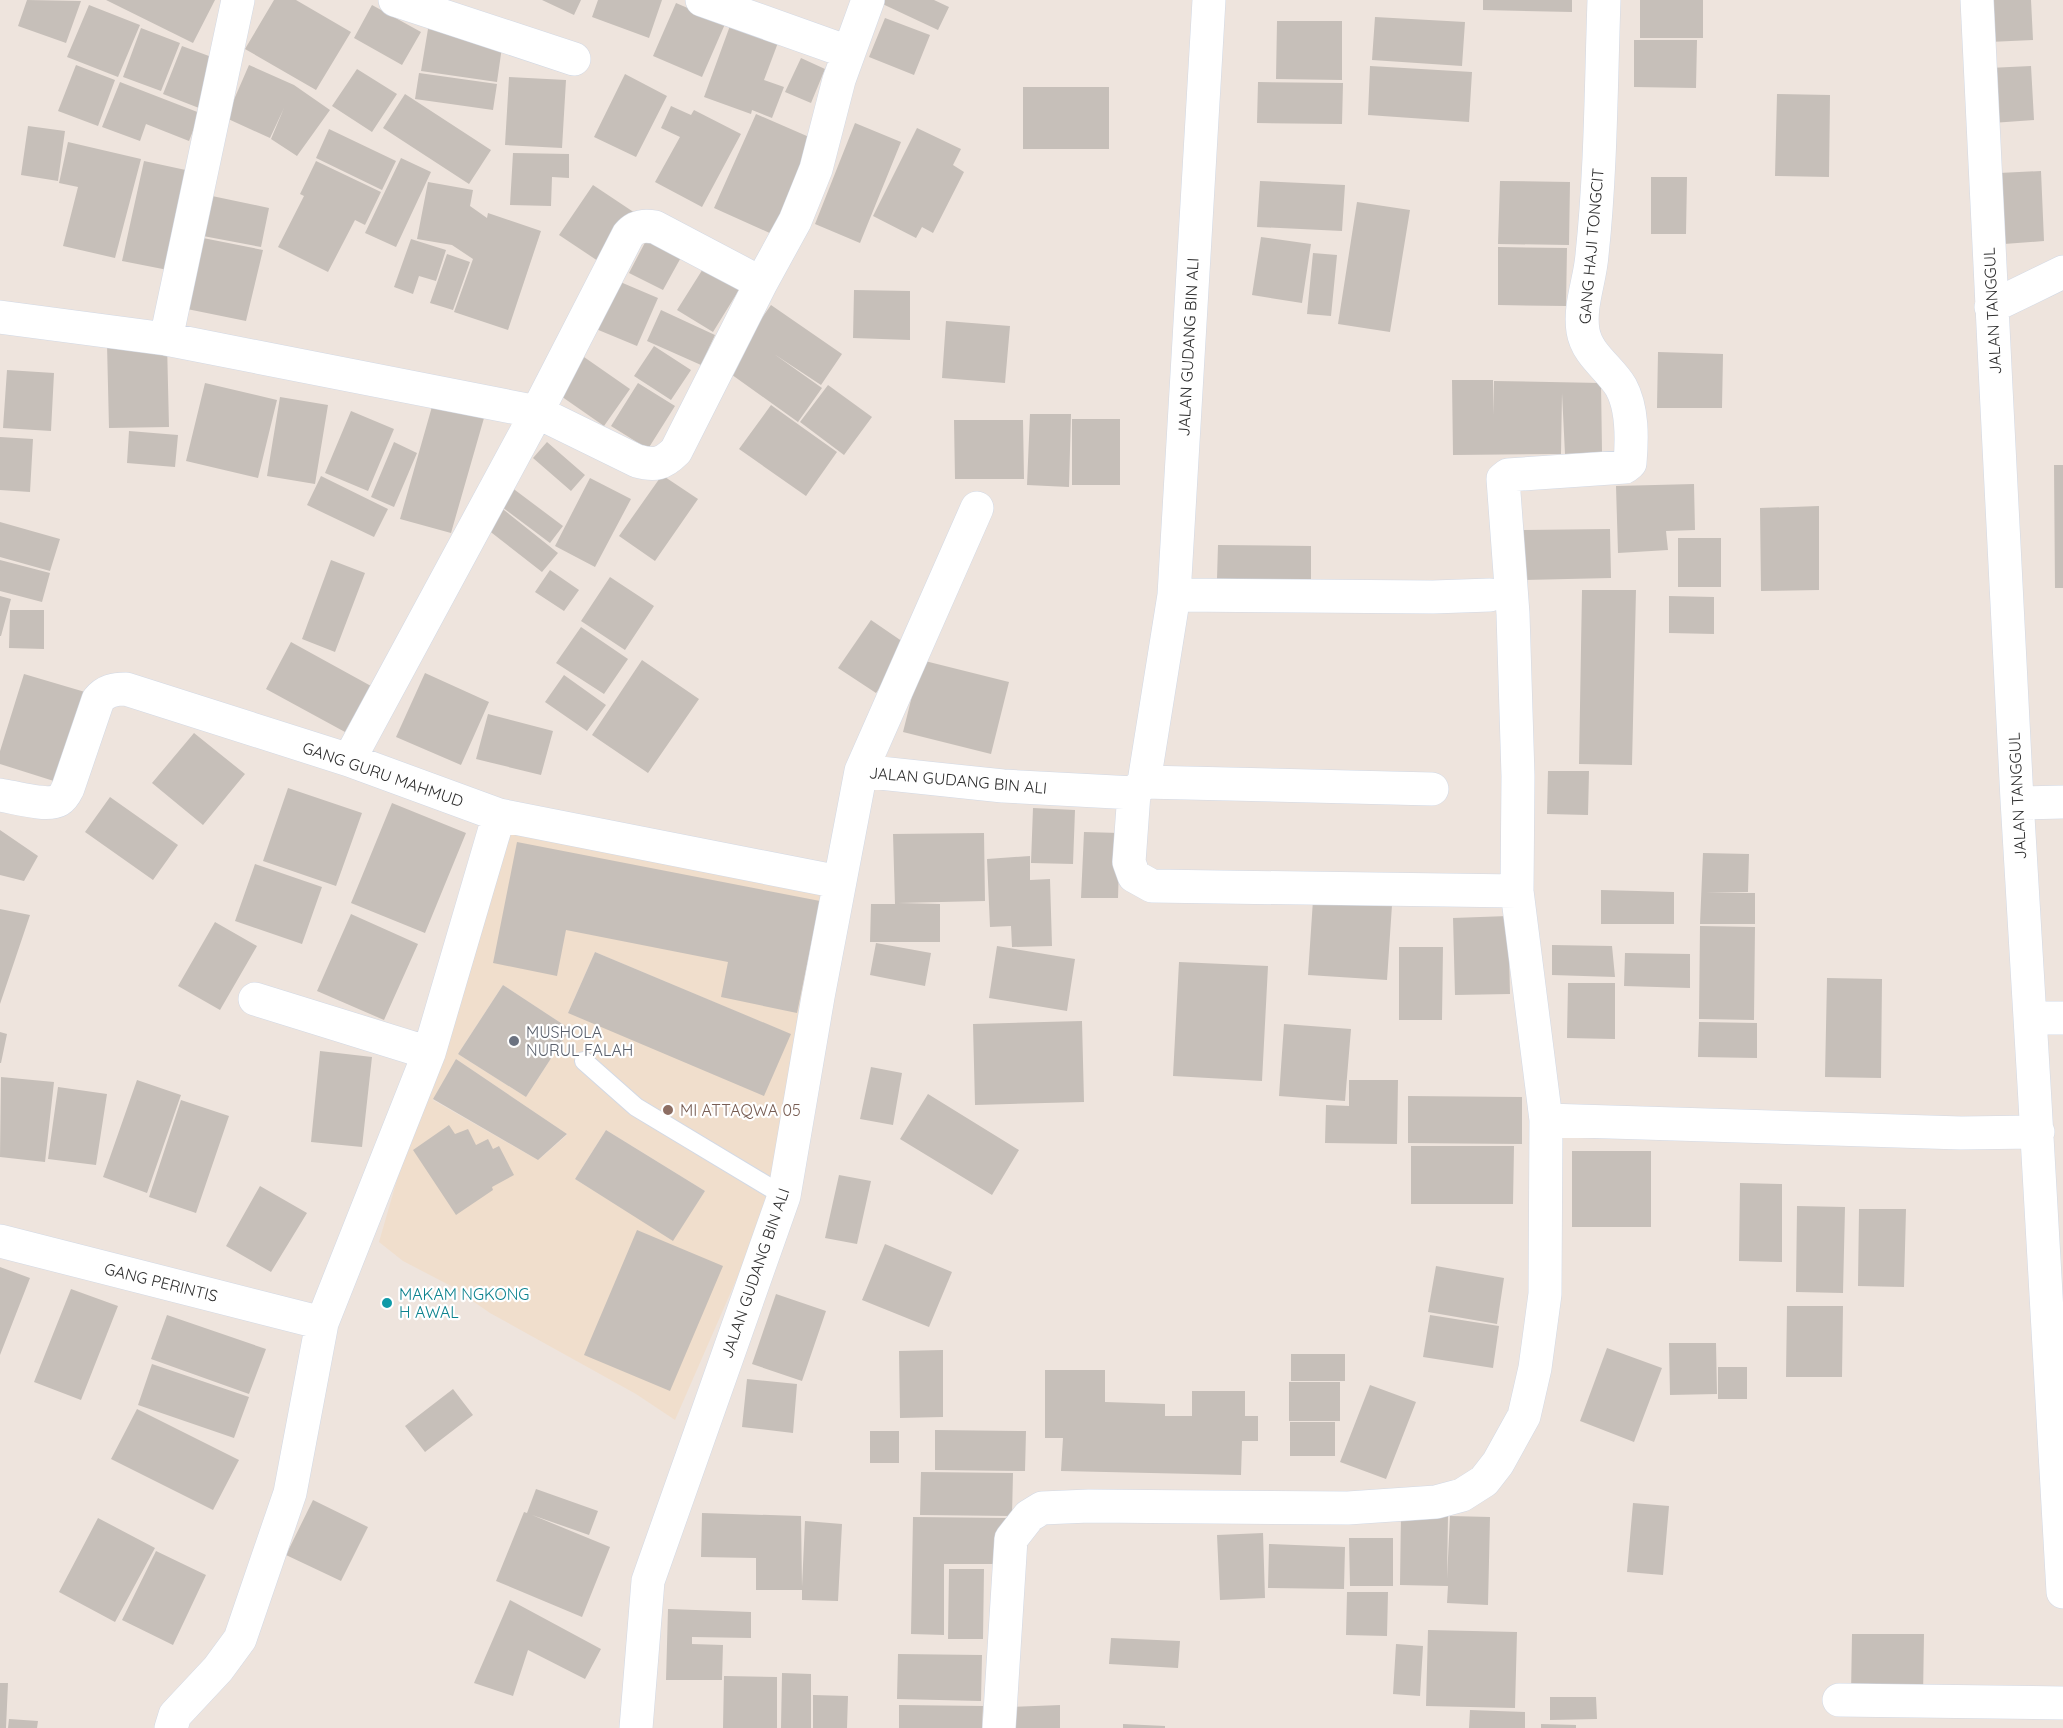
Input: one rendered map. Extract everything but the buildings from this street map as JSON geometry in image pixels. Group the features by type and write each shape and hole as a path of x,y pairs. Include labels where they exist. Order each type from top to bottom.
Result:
{"street":[{"path":"166,339 238,0"},
{"path":"395,0 574,59"},
{"path":"702,0 848,52"},
{"path":"0,317 166,339 537,412 637,461 647,464 660,463 676,451 795,221 816,169 839,80 868,0"},
{"name":"JALAN GUDANG BIN ALI","path":"636,1728 648,1581 784,1196 839,882 861,771 1003,786 1139,788 1174,595 1209,0"},
{"name":"GANG HAJI TONGCIT","path":"1517,891 1518,776 1513,614 1503,479 1508,475 1625,467 1630,463 1631,421 1626,400 1620,386 1592,352 1584,333 1582,307 1592,257 1604,0"},
{"name":"JALAN TANGGUL","path":"1977,0 1991,307 2030,1018 2030,1132 2063,1592"},
{"path":"349,760 537,412 632,230 647,225 655,227 761,283"},
{"path":"1991,307 2063,272"},
{"path":"861,771 977,507"},
{"path":"1174,595 1490,596"},
{"name":"GANG GURU MAHMUD","path":"0,795 41,802 60,799 68,788 98,700 102,694 118,688 349,760 499,815 839,882"},
{"path":"999,1728 1011,1539 1029,1516 1042,1508 1089,1506 1348,1508 1436,1502 1462,1495 1484,1481 1498,1463 1524,1416 1535,1368 1545,1294 1546,1120 1517,891 1152,886 1134,876 1129,861 1139,788 1432,789"},
{"path":"2018,803 2063,802"},
{"path":"171,1728 175,1715 218,1669 240,1639 290,1493 322,1323 429,1053 499,815"},
{"path":"255,999 429,1053"},
{"path":"2030,1018 2063,1018"},
{"path":"1546,1120 1972,1133 2030,1132"},
{"name":"GANG PERINTIS","path":"0,1241 322,1323"},
{"path":"1839,1700 2063,1703"}],"lane":[{"path":"584,1061 636,1107 784,1196"}],"shaded area":[{"name":"MI ATTAQWA 05","path":"504,810 839,867 768,1207 675,1420 636,1394 490,1313 451,1286 403,1261 379,1242","holes":["595,952 790,1034 568,1013","503,985 570,1029 526,1097 458,1054","456,1059 567,1135 538,1160 433,1100","606,1130 705,1191 673,1240 575,1179"]}],"place":[{"name":"MUSHOLA NURUL FALAH","path":"514,1041"},
{"name":"MI ATTAQWA 05","path":"668,1110"},
{"name":"MAKAM NGKONG H AWAL","path":"387,1303"}]}
